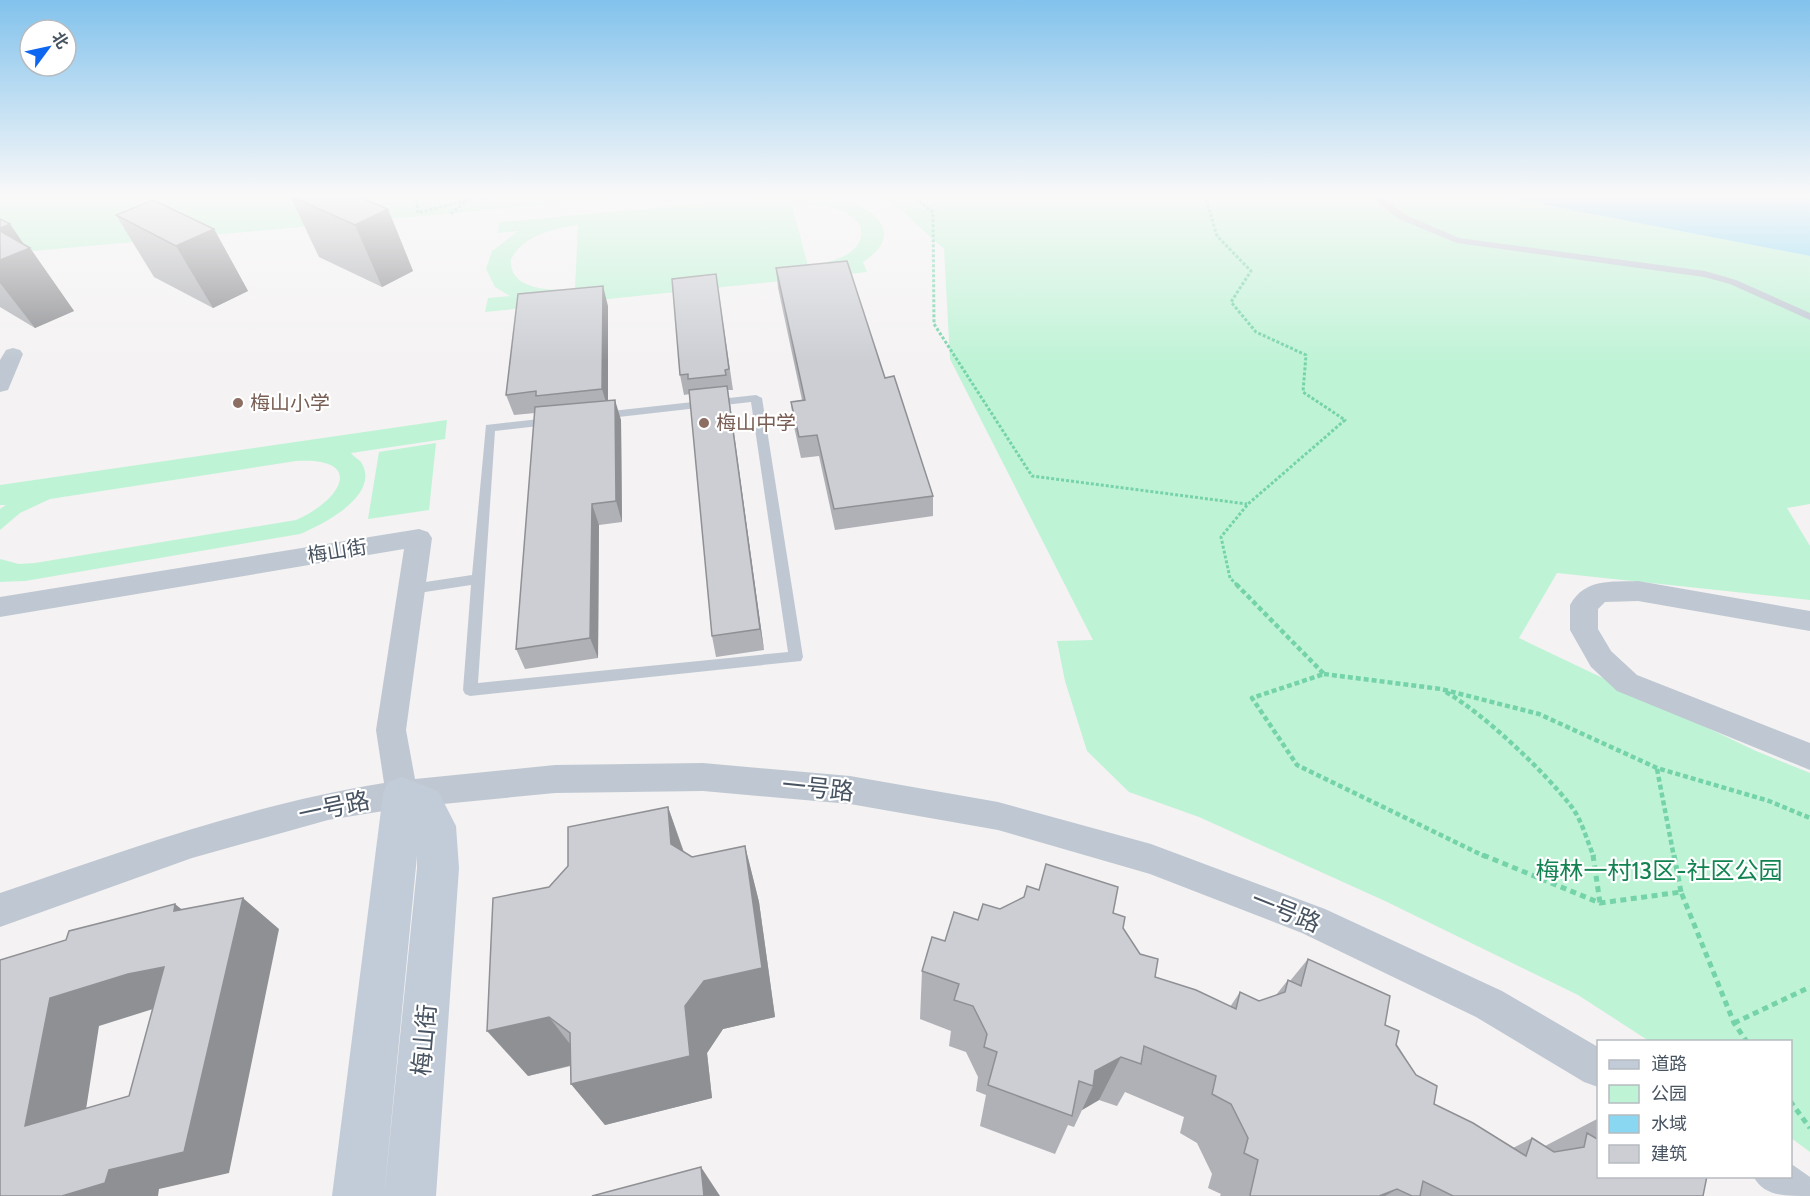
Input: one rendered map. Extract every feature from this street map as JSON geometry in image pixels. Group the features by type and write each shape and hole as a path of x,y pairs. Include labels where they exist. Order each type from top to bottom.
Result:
{"street":[{"path":"0,385 13,354"},
{"name":"梅山街","path":"0,607 418,538 391,730 402,794 358,1196"},
{"path":"1810,621 1638,591 1599,592 1584,605 1584,630 1601,659 1627,683 1810,757"},
{"name":"一号路","path":"0,910 192,843 328,806 402,794 555,779 702,777 850,790 998,816 1151,859 1313,921 1489,1004 1597,1067"},
{"name":"梅山街","path":"402,794 423,803 436,826 438,868 410,1196"},
{"path":"1776,1178 1802,1196"}],"lane":[{"path":"1536,251 1705,274 1733,282 1810,317"},
{"path":"756,398 796,657 470,690 478,579 490,428 756,398"},
{"path":"412,589 478,579"}],"path":[{"path":"933,251 934,324 1032,476 1248,504"},
{"path":"1231,251 1251,271 1231,302 1256,332 1306,355 1303,392 1345,420 1248,504 1221,537 1230,578 1324,674"},
{"path":"1681,892 1600,903 1503,866 1297,765 1252,698 1324,674 1441,689 1539,714 1657,768 1769,801 1810,818"},
{"path":"1441,689 1460,700 1509,742 1574,808 1594,857 1600,903"},
{"path":"1657,768 1681,892 1734,1023 1747,1040"},
{"path":"1734,1023 1810,987"},
{"path":"1792,1102 1810,1128"}],"green space":[{"path":"0,251 35,251 0,254"},
{"path":"492,251 517,251 511,259 512,270 517,277 534,287 556,290 575,289 577,251 804,251 808,266 836,259 852,251 877,251 863,262 867,272 485,312 488,298 510,296 495,287 486,269"},
{"name":"梅林一村13区-社区公园","path":"944,251 1783,251 1810,256 1810,504 1787,508 1810,546 1810,600 1557,573 1519,638 1756,751 1810,773 1810,1152 1792,1139 1792,1040 1647,1040 1578,995 1385,901 1199,817 1129,792 1087,751 1065,681 1057,641 1093,640 950,359"},
{"path":"447,420 445,439 351,453 361,462 365,474 363,486 357,497 335,516 300,534 25,581 0,582 0,559 19,564 35,563 296,520 325,502 340,482 339,473 332,466 318,462 296,461 50,499 20,513 0,530 0,509 6,505 0,505 0,485"},
{"path":"436,443 429,510 368,519 379,452"}],"water":[{"path":"1783,251 1810,251 1810,256"}],"building":[{"path":"0,251 23,251 0,260"},
{"path":"847,261 885,378 894,376 933,496 834,509 817,435 799,437 791,402 805,400 776,268"},
{"path":"716,274 729,369 725,370 726,375 688,379 688,374 680,375 672,279"},
{"path":"603,286 602,389 536,396 536,391 506,395 518,294"},
{"path":"727,386 760,629 712,636 689,390"},
{"path":"615,400 616,501 592,504 590,638 516,649 535,407"},
{"path":"668,807 671,844 692,857 745,846 762,968 704,981 685,1006 690,1056 571,1084 570,1033 549,1017 487,1031 493,898 549,887 568,866 568,827"},
{"path":"1046,864 1118,887 1113,913 1125,917 1123,928 1140,954 1158,959 1155,977 1196,990 1236,1009 1240,992 1259,1001 1285,992 1288,980 1301,986 1308,959 1390,996 1385,1025 1399,1031 1396,1045 1416,1075 1437,1086 1434,1104 1473,1123 1526,1156 1532,1138 1554,1152 1584,1147 1587,1133 1597,1139 1597,1178 1707,1178 1703,1196 1453,1196 1423,1181 1420,1196 1412,1196 1397,1189 1379,1196 1251,1196 1258,1160 1244,1153 1248,1138 1231,1104 1212,1094 1216,1076 1144,1046 1141,1064 1121,1057 1095,1071 1093,1086 1079,1081 1072,1116 988,1085 997,1052 984,1047 987,1034 973,1006 954,1000 959,984 922,971 932,937 945,941 954,912 978,920 983,904 1000,909 1024,897 1027,886 1039,890"},
{"path":"243,898 184,1152 109,1170 105,1183 62,1196 0,1196 0,960 66,940 69,931 175,904 174,911","holes":["164,967 129,1096 25,1126 50,998 128,974"]},
{"path":"701,1167 704,1196 592,1196"}],"place":[{"name":"梅山小学","path":"238,403"},
{"name":"梅山中学","path":"704,423"}]}
